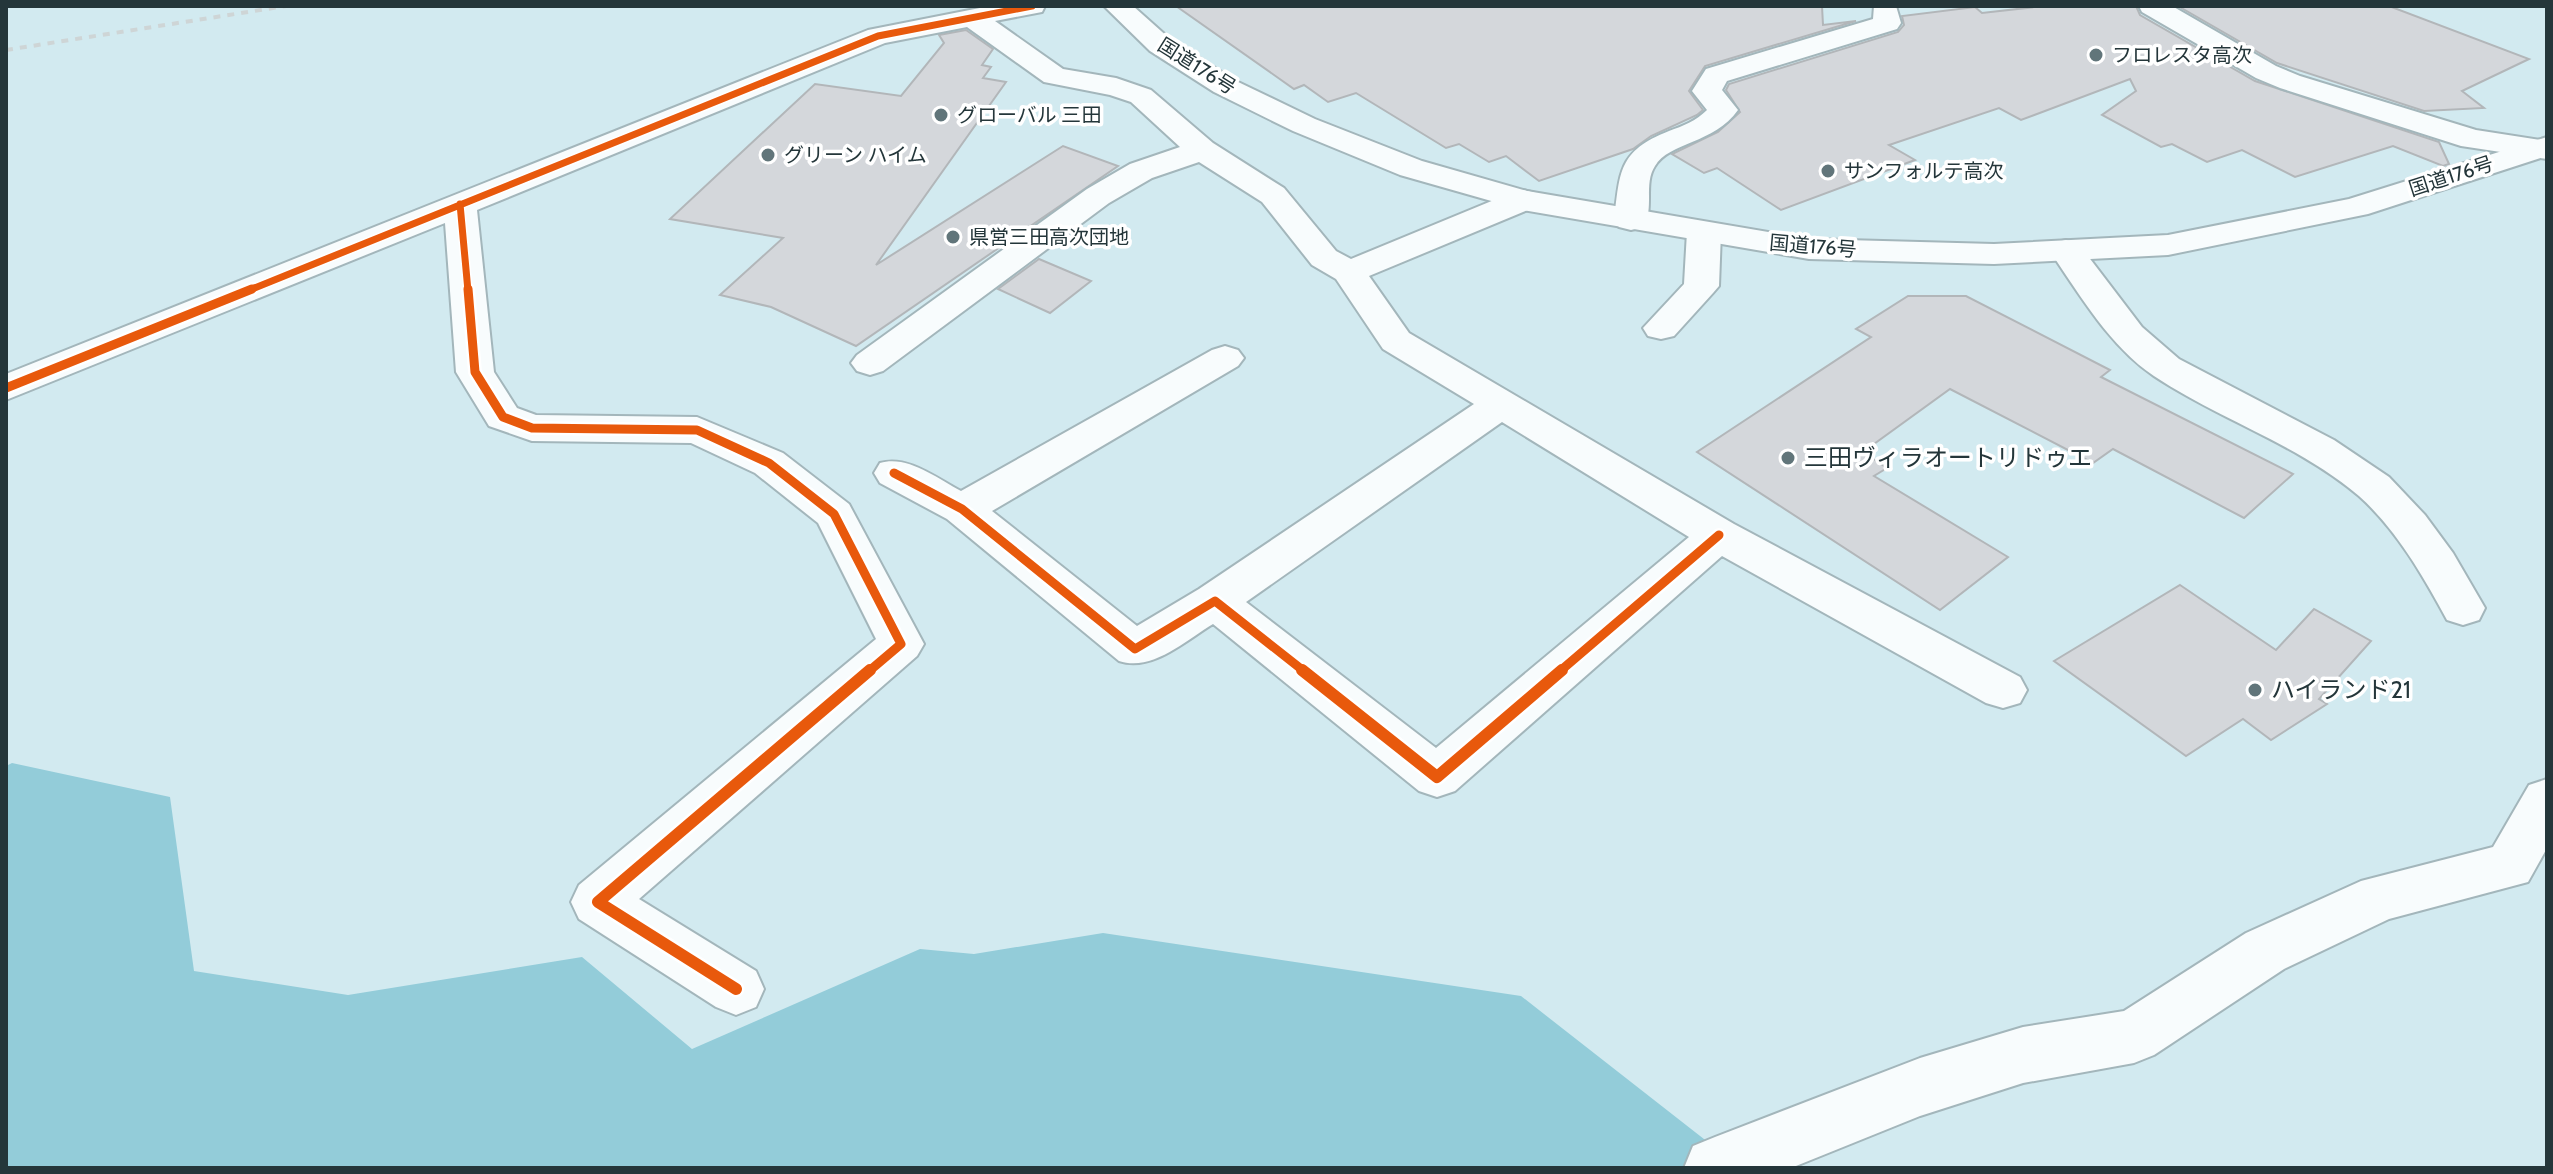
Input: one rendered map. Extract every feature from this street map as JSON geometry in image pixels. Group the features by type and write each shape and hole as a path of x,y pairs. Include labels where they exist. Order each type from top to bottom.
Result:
{"main road":[{"path":"6,388 878,36 1032,6"},
{"name":"国道176号","path":"1117,6 1160,45 1211,78 1304,125 1411,168 1523,200 1809,249 1994,254 2168,245 2356,207 2543,148"},
{"path":"2152,6 2266,72 2290,82 2472,139 2543,148"},
{"path":"1631,220 1637,169 1647,152 1715,124 1723,110 1707,91 1716,75 1887,23 1885,10"},
{"path":"972,18 1054,76 1116,87 1141,96 1202,150 1273,195 1324,258 1349,272 1396,341 1719,535 2003,690"},
{"path":"870,363 1098,196 1141,171 1202,150"},
{"path":"1349,272 1523,200"},
{"path":"460,204 475,372 503,417 532,428 697,430 769,463 834,514 901,644 598,902 736,989"},
{"path":"1661,328 1701,286 1704,232"},
{"path":"2066,250 2129,335 2166,367 2320,449 2374,487 2410,525 2438,564 2463,608"},
{"path":"962,509 1225,358"},
{"path":"894,473 962,509 1135,649 1215,601 1501,404"},
{"path":"1215,601 1437,777 1719,535"},
{"path":"1715,1168 1920,1087 2023,1055 2134,1036 2265,951 2380,898 2510,866 2547,800"}],"shaded area":[{"path":"12,763 170,797 194,971 348,995 582,957 692,1049 920,949 974,954 1103,933 1521,996 1741,1168 6,1168 6,766"}],"building":[{"path":"1176,6 1822,6 1823,25 1856,21 1705,66 1689,91 1703,110 1697,115 1651,136 1633,149 1539,181 1506,156 1489,162 1459,144 1446,148 1356,93 1328,102 1304,85 1294,89"},
{"path":"2044,6 2136,6 2140,15 2255,81 2439,142 2449,164 2443,166 2393,146 2295,177 2242,150 2207,162 2172,144 2161,147 2102,115 2136,91 2130,79 2021,120 1999,108 1889,145 1915,160 1781,210 1717,168 1704,173 1672,154 1718,132 1740,112 1726,90 1729,84 1898,32 1904,25 1902,16 1975,7 1982,13"},
{"path":"2178,6 2389,6 2529,59 2462,91 2484,108 2424,111 2277,63"},
{"path":"966,30 993,49 982,65 991,67 983,78 1006,82 876,265 1063,146 1118,166 856,346 771,307 720,295 783,238 670,219 815,84 901,96 944,43 939,35"},
{"path":"1039,259 1091,281 1050,313 998,289"},
{"name":"三田ヴィラオートリドゥエ","path":"1908,296 1966,296 2110,370 2101,377 2293,474 2244,518 2113,449 2093,463 1950,389 1863,452 1887,468 1874,476 2008,557 1940,610 1697,452 1871,337 1856,329"},
{"name":"ハイランド21","path":"2180,585 2276,650 2314,609 2371,641 2319,699 2327,704 2271,740 2243,719 2186,756 2054,661"}],"railway":[{"path":"6,50 286,6"}],"cycle path":[{"path":"6,388 878,36 1032,6"},
{"path":"460,204 475,372 503,417 532,428 697,430 769,463 834,514 901,644 598,902 736,989"},
{"path":"894,473 962,509 1135,649 1215,601 1437,777 1719,535"}],"place":[{"name":"フロレスタ高次","path":"2096,55"},
{"name":"グローバル 三田","path":"941,115"},
{"name":"グリーン ハイム","path":"768,155"},
{"name":"サンフォルテ高次","path":"1828,171"},
{"name":"県営三田高次団地","path":"953,237"},
{"name":"三田ヴィラオートリドゥエ","path":"1788,458"},
{"name":"ハイランド21","path":"2255,690"}]}
